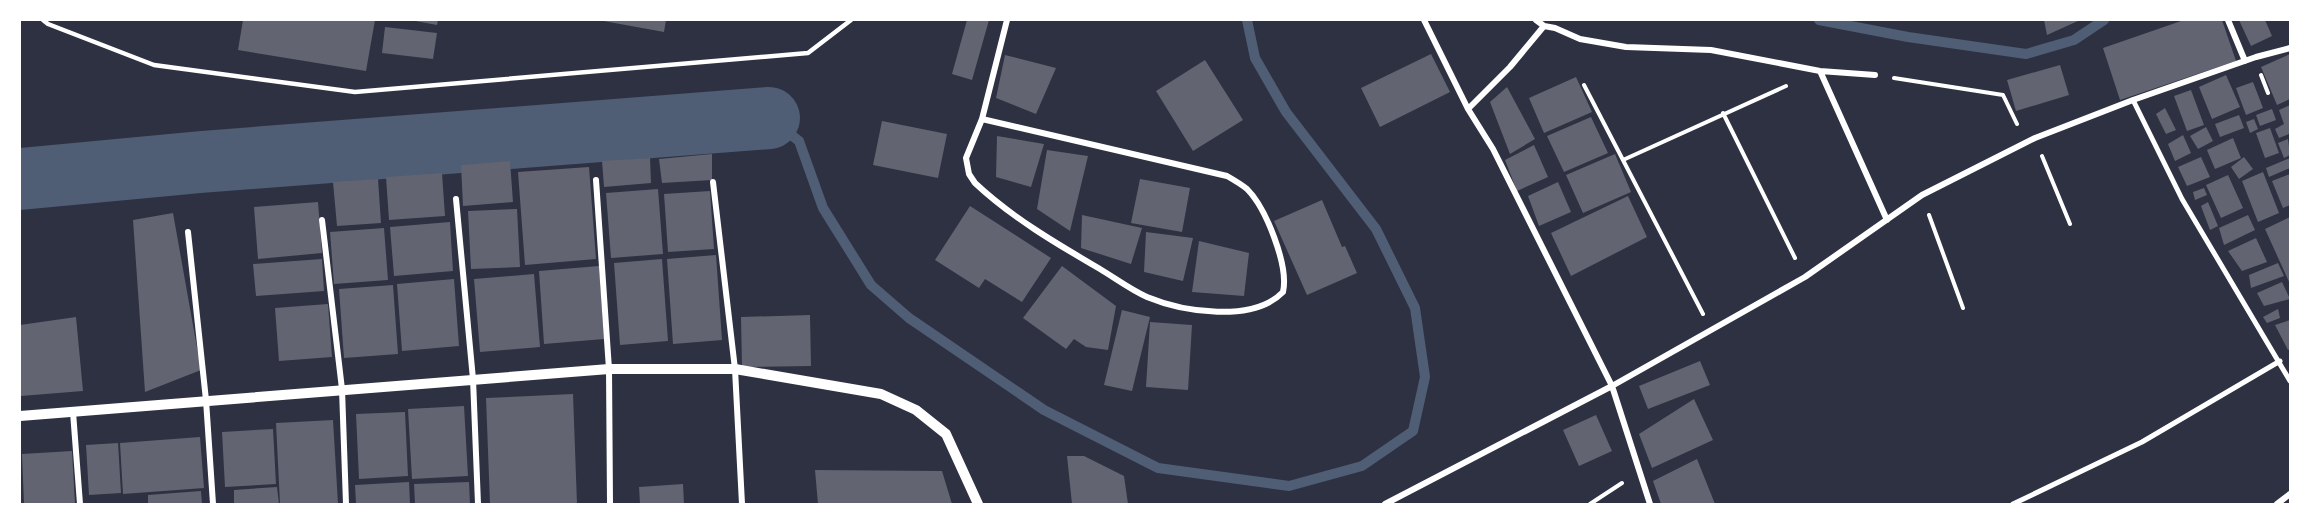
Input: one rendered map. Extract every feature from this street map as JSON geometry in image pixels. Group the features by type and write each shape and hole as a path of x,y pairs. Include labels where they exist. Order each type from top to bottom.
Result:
{"street":[{"path":"982,119 1227,176 1236,181 1251,194 1273,234 1284,275 1282,292 1268,304 1237,311 1216,312 1179,307 1146,297 1052,241 975,183 969,174 966,158 982,119 1007,20"},
{"path":"1424,20 1468,109 1493,148 1612,386 1650,504"},
{"path":"1536,20 1544,26 1556,28 1580,39 1626,47 1711,50 1820,71 1875,75"},
{"path":"2228,20 2245,61"},
{"path":"1468,109 1510,67 1544,26"},
{"path":"1385,504 1612,386 1805,277 1922,195 2035,138 2133,100 2245,61 2290,48"},
{"path":"1820,71 1887,220"},
{"path":"2133,100 2182,199 2290,381"},
{"path":"596,180 609,369 610,504"},
{"path":"713,182 735,369 742,504"},
{"path":"456,200 473,379 478,504"},
{"path":"322,220 342,389 346,504"},
{"path":"188,232 206,400 213,504"},
{"path":"2013,504 2142,442 2280,361"},
{"path":"20,416 609,369 735,369 881,394 916,410 946,434 978,504"},
{"path":"73,412 80,504"},
{"path":"2277,504 2290,494"}],"lane":[{"path":"43,20 48,24 154,65 356,92 808,53 851,20"}],"path":[{"path":"1623,160 1820,71"},
{"path":"1875,75 2003,95 2026,143"},
{"path":"1584,85 1711,330"},
{"path":"1723,113 1805,277"},
{"path":"2035,138 2070,224"},
{"path":"1922,195 1963,308"},
{"path":"1590,504 1640,471"}],"building":[{"path":"243,20 375,20 366,71 238,50"},
{"path":"410,20 438,20 437,25"},
{"path":"598,20 666,20 664,32"},
{"path":"967,20 989,20 972,80 952,74"},
{"path":"2044,20 2080,20 2047,35"},
{"path":"2184,20 2222,20 2236,61 2120,100 2103,48"},
{"path":"2239,20 2265,20 2272,36 2251,46"},
{"path":"385,27 437,33 433,59 382,53"},
{"path":"1431,54 1450,92 1380,127 1361,88"},
{"path":"2290,54 2290,99 2277,105 2261,67"},
{"path":"1005,55 1056,68 1036,114 996,98"},
{"path":"1205,60 1243,120 1193,151 1156,91"},
{"path":"2060,65 2069,95 2016,111 2007,80"},
{"path":"2226,75 2240,107 2212,119 2199,87"},
{"path":"1576,77 1592,112 1544,133 1529,98"},
{"path":"2253,82 2263,108 2246,115 2236,88"},
{"path":"1507,87 1535,139 1510,154 1490,102"},
{"path":"2191,90 2204,125 2187,131 2174,96"},
{"path":"2290,105 2290,138 2289,134 2279,138 2275,129 2284,124 2279,110"},
{"path":"2165,108 2176,130 2166,134 2156,114"},
{"path":"2272,109 2276,120 2260,126 2256,115"},
{"path":"2239,115 2244,128 2220,137 2215,124"},
{"path":"1591,117 1608,153 1564,172 1547,136"},
{"path":"2254,119 2258,129 2250,133 2246,122"},
{"path":"882,121 947,134 938,178 873,165"},
{"path":"2206,127 2213,141 2198,149 2190,136"},
{"path":"2270,128 2279,153 2265,158 2256,133"},
{"path":"2183,135 2191,153 2175,161 2168,144"},
{"path":"997,136 1044,144 1031,187 996,177"},
{"path":"2233,138 2241,158 2215,169 2207,150"},
{"path":"2288,139 2290,155 2284,158 2278,143"},
{"path":"1534,145 1548,177 1517,191 1505,160"},
{"path":"1047,150 1088,156 1070,231 1037,209"},
{"path":"712,154 712,180 662,183 659,159"},
{"path":"1615,154 1631,192 1583,213 1566,175"},
{"path":"2201,157 2210,177 2187,186 2178,167"},
{"path":"2244,157 2253,169 2239,179 2231,167"},
{"path":"650,158 651,183 604,187 602,161"},
{"path":"2290,158 2290,168 2269,177 2266,168"},
{"path":"510,161 513,202 463,206 461,165"},
{"path":"589,167 596,259 525,265 518,172"},
{"path":"2263,172 2279,213 2258,222 2242,181"},
{"path":"442,173 445,216 389,220 386,177"},
{"path":"2290,174 2290,205 2283,208 2272,181"},
{"path":"2228,175 2243,208 2221,218 2206,185"},
{"path":"378,179 381,223 337,226 333,182"},
{"path":"1140,179 1190,188 1182,232 1131,223"},
{"path":"1558,182 1571,212 1539,226 1528,196"},
{"path":"2204,188 2207,195 2195,200 2193,192"},
{"path":"658,189 663,254 611,258 606,193"},
{"path":"710,191 714,249 668,252 664,194"},
{"path":"1628,196 1647,237 1571,276 1551,233"},
{"path":"1322,200 1342,247 1345,246 1357,273 1307,295 1274,221"},
{"path":"318,202 322,253 258,259 254,207"},
{"path":"2208,202 2218,226 2210,230 2201,206"},
{"path":"970,206 1051,258 1022,302 985,279 979,288 935,260"},
{"path":"517,209 520,267 471,269 468,211"},
{"path":"173,213 201,370 145,392 133,220"},
{"path":"1082,215 1142,228 1131,264 1081,248"},
{"path":"2248,215 2255,230 2224,245 2219,228"},
{"path":"2290,217 2290,284 2265,229"},
{"path":"450,222 453,271 394,276 390,227"},
{"path":"384,228 388,280 334,284 330,232"},
{"path":"1146,232 1193,238 1183,281 1144,272"},
{"path":"2256,238 2267,262 2242,271 2228,251"},
{"path":"1199,241 1249,253 1244,296 1192,292"},
{"path":"716,255 722,340 673,344 667,259"},
{"path":"322,259 324,291 256,296 253,264"},
{"path":"662,259 668,341 620,345 614,263"},
{"path":"2278,263 2284,276 2251,288 2249,275"},
{"path":"599,266 604,339 544,344 539,271"},
{"path":"1062,266 1116,306 1108,350 1086,347 1074,339 1066,349 1023,318"},
{"path":"534,274 540,347 480,352 474,279"},
{"path":"454,279 459,346 402,351 397,284"},
{"path":"2282,282 2290,299 2264,306 2257,293"},
{"path":"393,285 398,354 344,358 339,289"},
{"path":"328,304 332,357 279,361 275,308"},
{"path":"2278,309 2280,318 2267,323 2263,317"},
{"path":"1122,310 1150,317 1132,391 1104,385"},
{"path":"810,315 811,366 742,367 741,317"},
{"path":"76,317 83,391 21,396 20,325"},
{"path":"2290,320 2290,349 2288,350 2275,325"},
{"path":"1150,322 1192,325 1188,390 1146,387"},
{"path":"1700,361 1710,385 1648,409 1639,386"},
{"path":"573,394 577,504 490,504 486,398"},
{"path":"1694,399 1713,440 1652,468 1639,434"},
{"path":"464,406 468,476 412,479 408,409"},
{"path":"405,412 408,476 359,479 356,414"},
{"path":"1596,415 1612,451 1579,466 1563,430"},
{"path":"333,420 338,504 280,504 276,423"},
{"path":"273,429 276,484 225,487 222,432"},
{"path":"200,437 204,488 123,494 120,443"},
{"path":"118,443 121,493 89,495 86,445"},
{"path":"72,451 75,504 24,504 22,454"},
{"path":"1067,456 1084,456 1124,476 1128,504 1072,504"},
{"path":"1697,459 1715,504 1661,504 1653,481"},
{"path":"815,470 942,471 952,504 818,504"},
{"path":"409,482 410,504 356,504 355,485"},
{"path":"469,482 470,504 415,504 414,484"},
{"path":"683,484 684,504 640,504 639,487"},
{"path":"277,487 279,504 234,504 234,490"},
{"path":"201,491 202,504 148,504 148,495"}],"waterway":[{"path":"769,118 799,141 823,208 871,285 909,318 1044,410 1158,468 1289,486 1362,466 1413,431 1425,377 1415,308 1376,229 1286,112 1255,58 1247,20"},
{"path":"1819,20 1908,37 2026,54 2074,40 2104,20"},
{"path":"20,179 201,162 769,118"}]}
